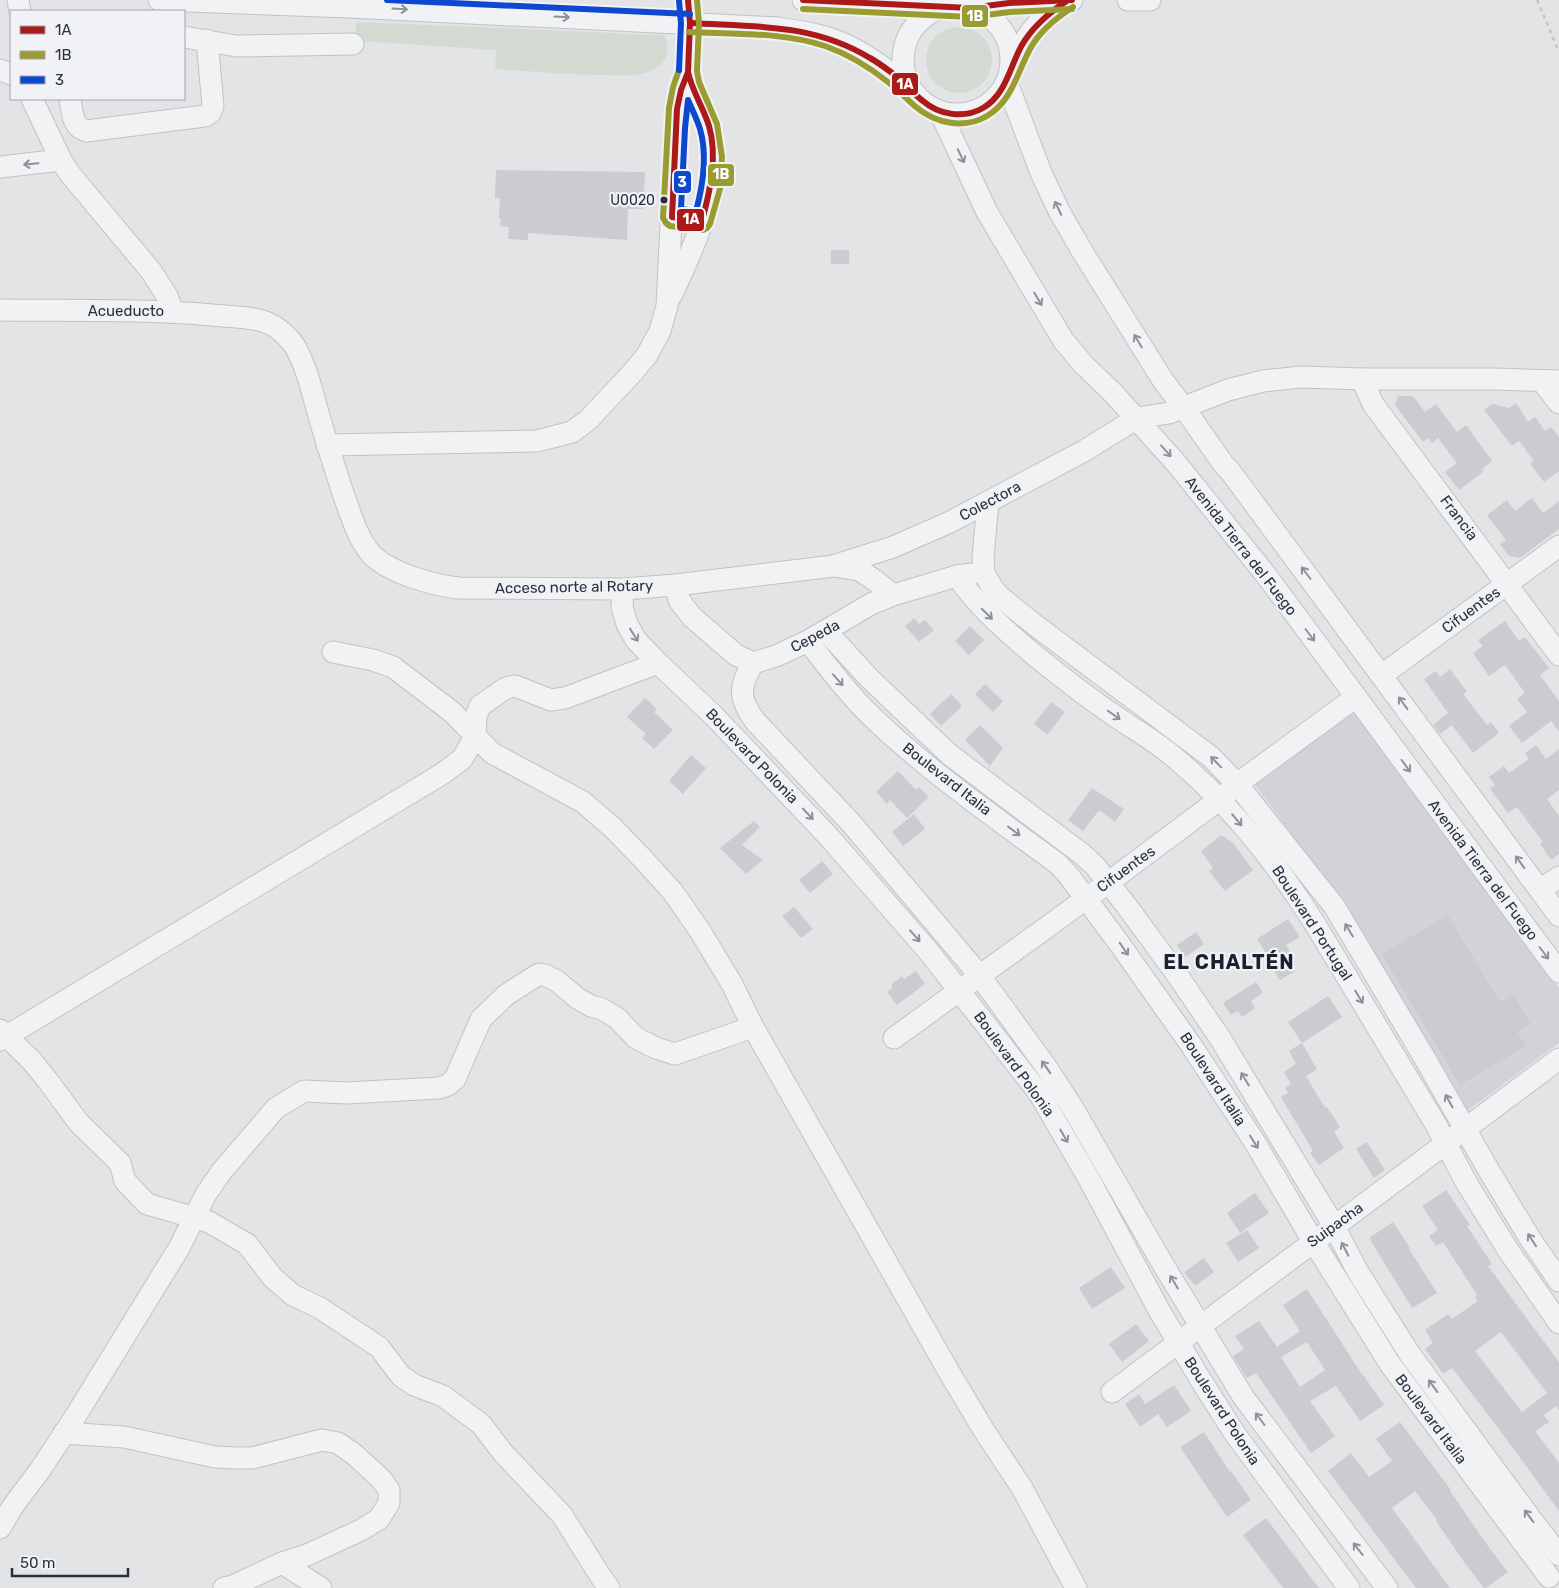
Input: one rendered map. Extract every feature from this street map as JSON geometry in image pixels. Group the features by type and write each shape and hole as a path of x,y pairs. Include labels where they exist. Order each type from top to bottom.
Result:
{"street":[{"path":"159,0 349,4 778,28 818,35 837,41 872,60 897,77 914,92"},
{"path":"327,445 537,441 572,432 588,420 647,355 660,331 667,306 688,261 711,188 712,140 688,72 690,24 688,0"},
{"path":"803,0 946,8 970,8 1009,3 1072,0"},
{"path":"946,8 930,13 919,22 905,46 903,60 908,84 921,101 940,112 960,114 981,109 1000,94 1022,44 1044,18 1068,0"},
{"path":"1128,0 1150,0"},
{"path":"970,8 989,17 1005,35 1011,59 1009,88 1041,173 1059,211 1103,286 1164,382 1559,916"},
{"path":"185,37 236,46 353,44"},
{"path":"70,100 74,122 79,128 86,131 205,116 210,113 214,106 207,40"},
{"path":"667,306 676,119 683,80 688,72"},
{"path":"32,100 61,160 70,174 150,271 167,296 173,312"},
{"name":"Avenida Tierra del Fuego","path":"940,112 987,212 1063,340 1082,364 1136,418 1176,462 1266,575 1559,972"},
{"path":"676,119 707,122"},
{"path":"0,167 61,160"},
{"path":"672,217 702,221"},
{"name":"Acueducto","path":"0,310 173,312 252,319"},
{"name":"Acceso norte al Rotary","path":"252,319 268,323 280,331 294,345 309,382 327,445 349,511 361,540 372,555 410,576 437,585 458,588 623,588 676,585 834,566 859,570 892,595"},
{"path":"1136,418 1169,413 1228,390 1264,381 1301,377 1551,381 1559,403"},
{"name":"Francia","path":"1362,379 1373,404 1559,655"},
{"name":"Colectora","path":"834,566 893,547 948,523 1084,451 1136,418"},
{"path":"984,573 983,557 988,502"},
{"name":"Cifuentes","path":"1382,675 1559,546"},
{"name":"Cepeda","path":"753,663 776,656 818,636 871,604 892,595 957,576 984,573"},
{"name":"Boulevard Portugal","path":"984,573 999,596 1088,666 1211,756 1237,784 1334,906 1529,1236 1559,1281"},
{"name":"Boulevard Portugal","path":"957,576 971,597 1010,635 1076,689 1173,756 1220,799 1269,857 1298,897 1435,1123 1466,1182 1508,1250 1559,1323"},
{"path":"676,585 679,600 692,617 736,655 753,663"},
{"name":"Boulevard Polonia","path":"623,588 622,607 627,624 636,640 714,716 829,837 929,952 1039,1094 1089,1179 1178,1342 1234,1434 1349,1588"},
{"name":"Boulevard Italia","path":"818,636 869,678 950,755 1082,854 1109,882 1220,1038 1334,1226 1358,1272 1409,1353 1559,1555"},
{"name":"Boulevard Italia","path":"818,636 830,671 863,708 893,736 977,804 1058,864 1069,876 1191,1045 1254,1141 1312,1241 1390,1364 1552,1574"},
{"path":"333,652 373,660 393,667 452,712 492,753 582,802 613,828 672,892 700,931 732,984 753,1027 949,1372 983,1429 1022,1488 1076,1588"},
{"path":"609,1588 600,1577 562,1514 503,1453 481,1424 443,1396 414,1385 401,1376 379,1347 320,1308 293,1295 273,1278 247,1244 209,1222 147,1204 125,1181 120,1163 79,1124 32,1062 2,1036 442,774 462,759 475,737 476,716 480,706 506,688 515,686 551,700 565,698 658,663"},
{"name":"Boulevard Polonia","path":"753,663 746,676 742,691 745,706 755,721 851,823 980,976 1047,1068 1074,1110 1161,1261 1244,1398 1388,1588"},
{"name":"Cifuentes","path":"894,1038 1109,882 1220,799 1237,784 1356,697"},
{"path":"1540,890 1559,877"},
{"path":"0,1528 12,1506 40,1470 64,1433 179,1248 206,1194 222,1171 276,1108 304,1091 346,1093 439,1088 448,1084 455,1079 480,1020 506,995 539,974 557,981 577,998 617,1018 636,1038 656,1048 675,1054 753,1027"},
{"name":"Suipacha","path":"1112,1392 1312,1241 1559,1059"},
{"path":"64,1433 124,1437 215,1457 234,1458 252,1458 322,1440 338,1443 354,1455 389,1490 389,1503 380,1519 307,1555 282,1563 233,1586 224,1588"},
{"path":"282,1563 321,1588"}],"path":[{"path":"1537,0 1559,52"}],"shaded area":[{"path":"357,22 661,35 665,36 668,49 664,60 656,68 634,75 575,74 495,69 496,50 362,41 356,32"},
{"path":"959,27 972,29 982,37 990,47 992,60 990,73 982,83 972,91 959,93 946,91 936,83 928,73 926,60 928,47 936,37 946,29"},
{"path":"1356,708 1559,988 1559,1043 1467,1111 1334,892 1255,785"}],"building":[{"path":"496,170 645,172 643,209 628,209 627,240 528,233 528,240 508,239 509,227 500,226 500,198 495,198"},
{"path":"831,250 849,250 849,264 831,264"},
{"path":"1398,396 1413,396 1425,412 1436,404 1457,432 1466,425 1492,461 1482,469 1484,471 1459,490 1445,472 1457,463 1438,438 1432,443 1428,438 1423,442 1395,405"},
{"path":"1516,403 1528,422 1535,417 1545,431 1551,427 1559,437 1559,471 1544,482 1530,464 1534,461 1519,441 1512,446 1484,410 1492,404 1509,408"},
{"path":"1532,498 1543,513 1559,501 1559,529 1520,558 1509,556 1500,544 1506,540 1487,515 1507,500 1515,511"},
{"path":"914,618 919,624 925,620 934,630 919,642 905,626"},
{"path":"1505,621 1519,641 1525,637 1549,668 1540,675 1559,701 1559,732 1551,721 1522,743 1509,726 1527,712 1517,699 1525,693 1505,665 1489,676 1473,653 1483,646 1478,640"},
{"path":"970,626 984,640 969,655 955,641"},
{"path":"1450,669 1467,692 1463,694 1487,725 1491,722 1499,733 1473,753 1452,725 1440,734 1433,725 1448,713 1424,679 1436,671 1440,677"},
{"path":"985,684 1003,701 993,712 975,694"},
{"path":"951,694 962,706 941,726 930,714"},
{"path":"645,698 657,709 654,712 673,730 654,749 642,738 646,734 627,717"},
{"path":"1051,702 1065,712 1047,735 1034,724"},
{"path":"980,725 1003,748 990,766 965,740"},
{"path":"1536,745 1546,759 1559,749 1559,790 1547,799 1559,816 1559,854 1551,860 1540,844 1543,842 1517,807 1508,813 1490,789 1495,785 1489,777 1504,766 1509,773 1529,759 1525,753"},
{"path":"691,755 706,768 683,794 669,781"},
{"path":"898,771 916,790 919,787 929,797 907,818 890,800 887,804 876,792"},
{"path":"1092,788 1124,809 1115,822 1099,810 1083,831 1068,820"},
{"path":"914,814 925,829 903,846 892,832"},
{"path":"754,821 760,827 742,845 763,860 746,874 720,848"},
{"path":"1221,835 1233,843 1253,870 1225,891 1209,871 1213,868 1201,851"},
{"path":"822,861 833,874 810,893 799,880"},
{"path":"794,907 813,929 801,938 782,916"},
{"path":"1448,915 1500,1002 1513,994 1531,1024 1517,1032 1526,1046 1460,1085 1382,954"},
{"path":"1288,919 1300,937 1286,945 1296,962 1291,966 1294,972 1280,980 1257,939"},
{"path":"1196,932 1204,944 1185,957 1177,945"},
{"path":"916,971 925,984 897,1005 887,992 893,988 891,985 902,976 904,979"},
{"path":"1256,982 1263,993 1251,1001 1255,1008 1242,1017 1238,1011 1231,1015 1223,1003"},
{"path":"1328,996 1342,1017 1302,1043 1288,1022"},
{"path":"1302,1043 1317,1069 1306,1076 1325,1108 1327,1107 1340,1127 1334,1132 1344,1148 1319,1165 1310,1153 1313,1151 1281,1097 1288,1093 1285,1088 1291,1084 1284,1072 1296,1064 1289,1051"},
{"path":"1367,1142 1385,1170 1374,1178 1356,1149"},
{"path":"1446,1190 1470,1225 1467,1226 1492,1264 1488,1266 1559,1362 1559,1410 1556,1406 1544,1415 1549,1422 1535,1431 1559,1463 1559,1511 1452,1368 1443,1374 1425,1349 1433,1343 1425,1330 1448,1314 1452,1319 1478,1301 1475,1297 1477,1295 1443,1242 1436,1246 1429,1236 1438,1230 1422,1206","holes":["1501,1332 1547,1393 1522,1412 1475,1351"]},
{"path":"1255,1193 1269,1213 1240,1233 1227,1213"},
{"path":"1393,1222 1437,1293 1412,1308 1369,1238"},
{"path":"1247,1230 1259,1248 1238,1262 1226,1243"},
{"path":"1204,1258 1214,1272 1195,1286 1184,1272"},
{"path":"1111,1267 1125,1288 1092,1309 1079,1288"},
{"path":"1307,1289 1384,1405 1360,1421 1336,1386 1310,1401 1335,1436 1311,1453 1256,1373 1247,1378 1233,1356 1244,1349 1235,1336 1259,1321 1277,1347 1300,1331 1283,1305","holes":["1307,1342 1325,1370 1300,1387 1281,1357"]},
{"path":"1136,1324 1149,1341 1122,1362 1109,1344"},
{"path":"1174,1385 1191,1411 1167,1427 1158,1414 1140,1427 1125,1404 1139,1394 1145,1404"},
{"path":"1400,1422 1451,1490 1490,1549 1508,1572 1486,1588 1484,1588 1464,1562 1437,1520 1415,1491 1392,1508 1450,1588 1416,1588 1328,1471 1351,1453 1369,1477 1392,1461 1376,1439"},
{"path":"1204,1432 1251,1500 1227,1517 1180,1447"},
{"path":"1266,1518 1319,1588 1283,1588 1243,1535"}],"transit line":[{"name":"3","path":"387,0 690,14"},
{"name":"1A","path":"688,0 690,23 688,72"},
{"name":"1B","path":"679,70 669,108 663,218 670,226 703,230 710,224 720,189 722,157 717,124 699,82 697,71 699,23 697,0"},
{"name":"1A","path":"803,0 970,8 1009,3 1072,0"},
{"name":"1A","path":"690,23 783,29 827,38 878,63 936,110 952,114 968,114 983,108 997,96 1007,80 1026,38 1042,20 1068,0"},
{"name":"3","path":"679,1 681,23 679,70"},
{"name":"1B","path":"689,32 775,36 809,41 834,49 873,71 924,113 941,121 960,123 978,120 987,116 1002,103 1013,86 1030,49 1038,37 1054,21 1073,7"},
{"name":"1B","path":"803,9 970,17 1010,12 1072,9"},
{"name":"1A","path":"688,72 712,138 712,174 702,221 672,217 677,109 681,90 688,72"},
{"name":"3","path":"688,100 700,129 704,150 701,191 696,211 681,209 688,100"}],"place":[{"name":"U0020","path":"664,200"}],"district":[{"name":"EL CHALTÉN","path":"1229,962"}]}
